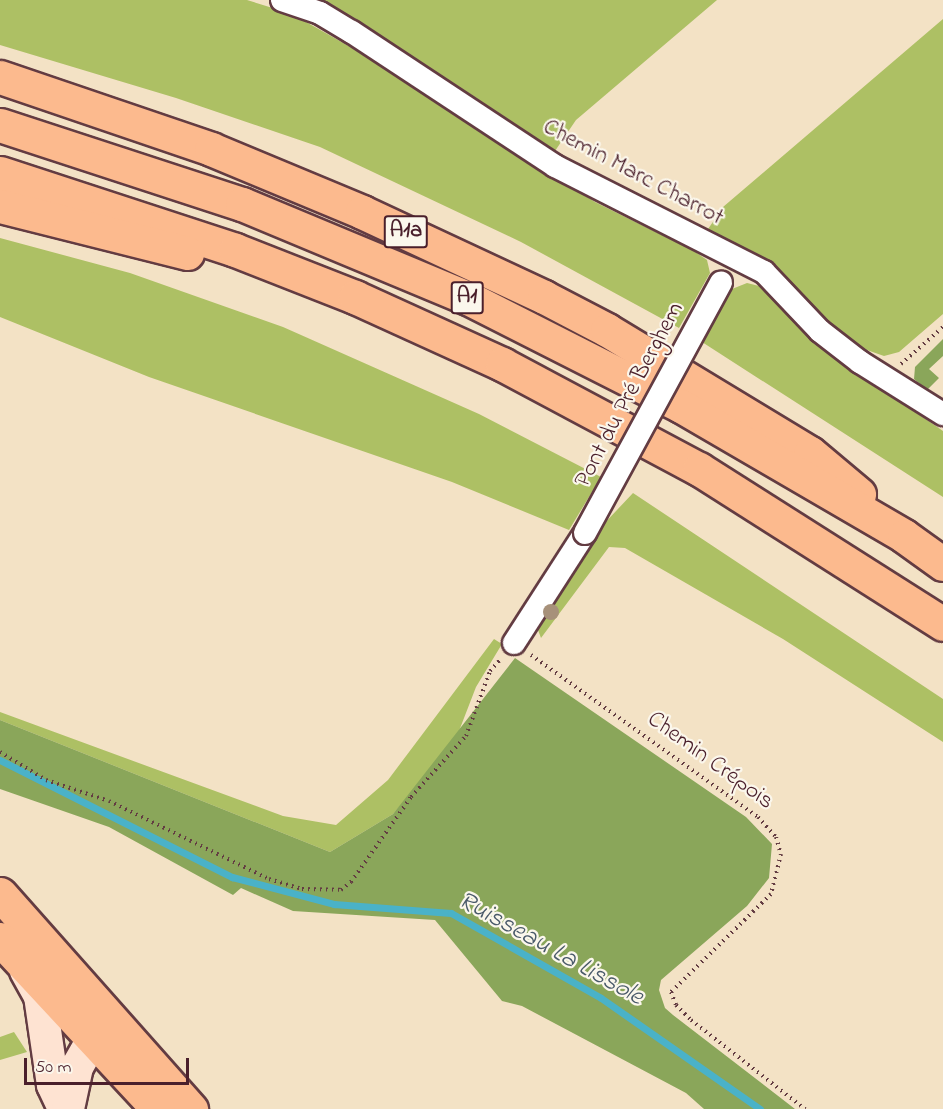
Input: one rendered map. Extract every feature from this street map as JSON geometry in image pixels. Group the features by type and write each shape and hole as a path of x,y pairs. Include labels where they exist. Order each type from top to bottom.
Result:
{"main road":[{"name":"A1a","path":"0,77 140,122 222,153 362,212 544,297 607,330 810,453 836,472 904,537"},
{"name":"A1","path":"0,125 192,186 412,272 622,374 904,537 943,564"},
{"name":"A1","path":"0,173 180,230 355,297 502,364 623,426 802,531 943,624"},
{"path":"0,206 355,297"},
{"path":"0,894 102,1028 158,1109"},
{"path":"0,939 22,965 102,1028 191,1109"}],"street":[{"name":"Chemin Marc Charrot","path":"282,0 320,13 352,32 563,170 764,272 820,331 943,414"},
{"name":"Pont du Pré Berghem","path":"514,642 585,533 735,257"},
{"path":"22,965 40,996 53,1085 66,1109"},
{"path":"66,1109 77,1067 102,1028"}],"path":[{"path":"886,377 943,327"},
{"path":"0,752 46,780 126,809 183,840 269,879 302,889 341,890 351,882 411,797 466,736 490,671 514,642"},
{"name":"Chemin Crépois","path":"514,642 770,826 781,854 779,873 771,894 674,985 672,999 691,1020 805,1109"}],"green space":[{"path":"0,0 247,0 292,14 384,66 595,202 694,251 707,260 710,273 679,328 521,242 320,147 176,98 0,45"},
{"path":"309,0 717,0 576,120 555,151"},
{"path":"943,19 943,314 899,352 884,356 864,349 809,309 773,265 706,232 723,207"},
{"path":"0,238 130,273 283,327 479,414 601,477 569,530 452,482 149,377 0,317"},
{"path":"747,283 759,286 816,344 943,431 943,497 702,342 732,289"},
{"path":"943,339 943,356 929,369 939,378 927,390 914,379 915,367"},
{"path":"633,493 943,699 943,742 783,639 625,548 609,547 541,638 535,622 600,528"},
{"path":"494,639 502,644 476,687 459,731 428,773 393,814 330,852 0,720 0,712 283,816 336,825 388,780"},
{"path":"515,658 746,817 772,844 769,878 747,906 661,980 659,990 665,1008 673,1015 795,1109 704,1109 686,1093 522,1006 502,1001 435,920 293,911 241,888 233,895 109,827 0,789 0,720 330,852 393,814"},
{"path":"14,1032 27,1052 0,1060 0,1037"}],"waterway":[{"name":"Ruisseau La Lissole","path":"0,760 232,877 334,904 451,913 601,998 760,1109"}]}
